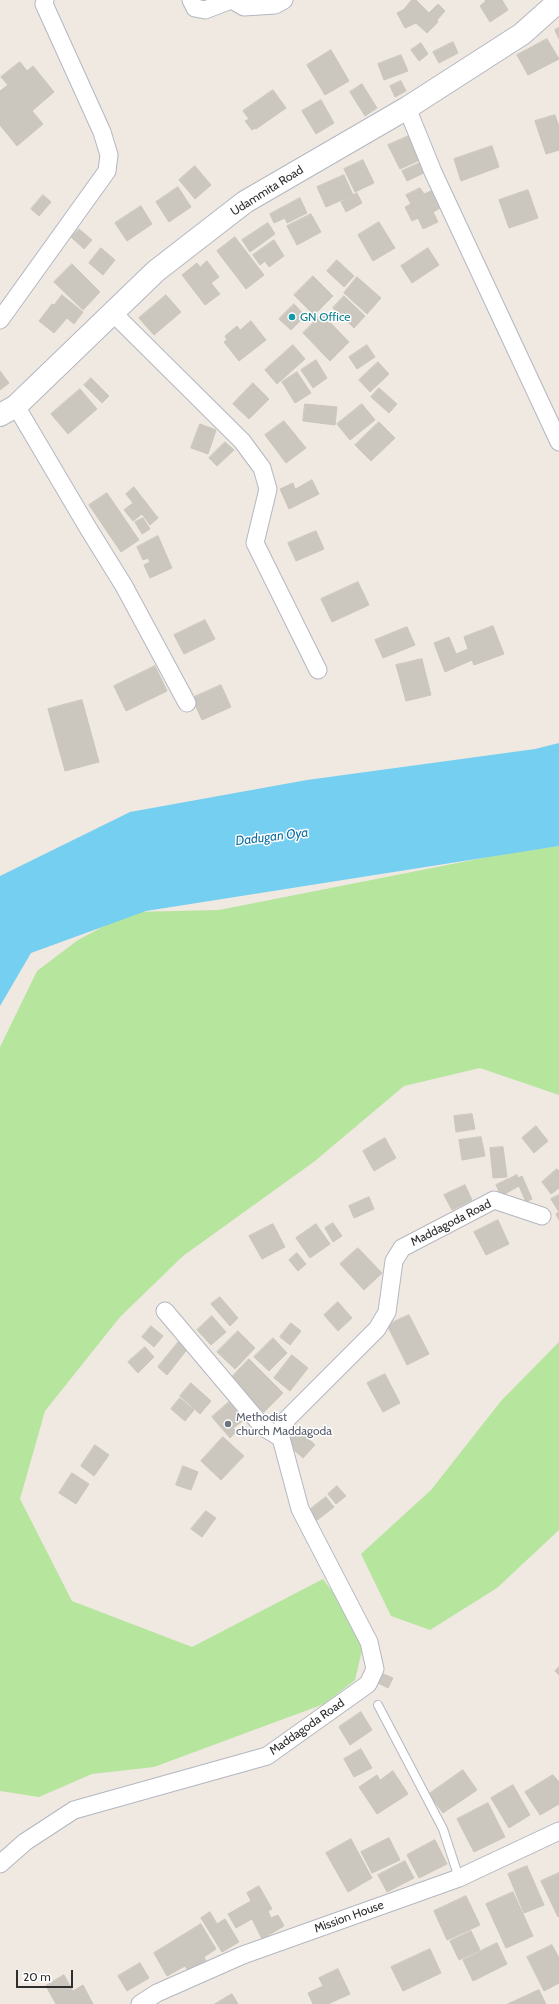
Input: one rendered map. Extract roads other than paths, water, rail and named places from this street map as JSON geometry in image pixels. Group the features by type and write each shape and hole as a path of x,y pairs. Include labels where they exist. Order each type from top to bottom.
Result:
{"street":[{"path":"0,320 107,171 109,155 102,132 44,4 46,0"},
{"path":"191,0 195,8 205,10 231,0 244,7 275,5 284,0"},
{"name":"Udammita Road","path":"8,410 156,271 245,202 407,108 522,34 559,2"},
{"path":"407,108 434,172 559,442"},
{"path":"112,312 242,441 262,468 268,489 255,543 318,670"},
{"path":"8,410 88,528 124,586 187,703"},
{"name":"Maddagoda Road","path":"0,1864 25,1842 74,1810 267,1756 368,1684 375,1668 369,1642 300,1509 281,1438 283,1423 377,1329 387,1312 394,1261 402,1248 494,1200 542,1216"},
{"path":"165,1311 263,1427 281,1438"},
{"name":"Mission House","path":"140,2004 157,1993 243,1956 459,1878 559,1831"}],"lane":[{"path":"378,1705 443,1829 459,1878"}],"water":[{"name":"Dadugan Oya","path":"559,743 559,846 146,911 31,953 0,1006 0,876 130,812 307,780 535,749"}],"place":[{"name":"GN Office","path":"292,317"},
{"name":"Methodist church Maddagoda","path":"228,1424"}]}
